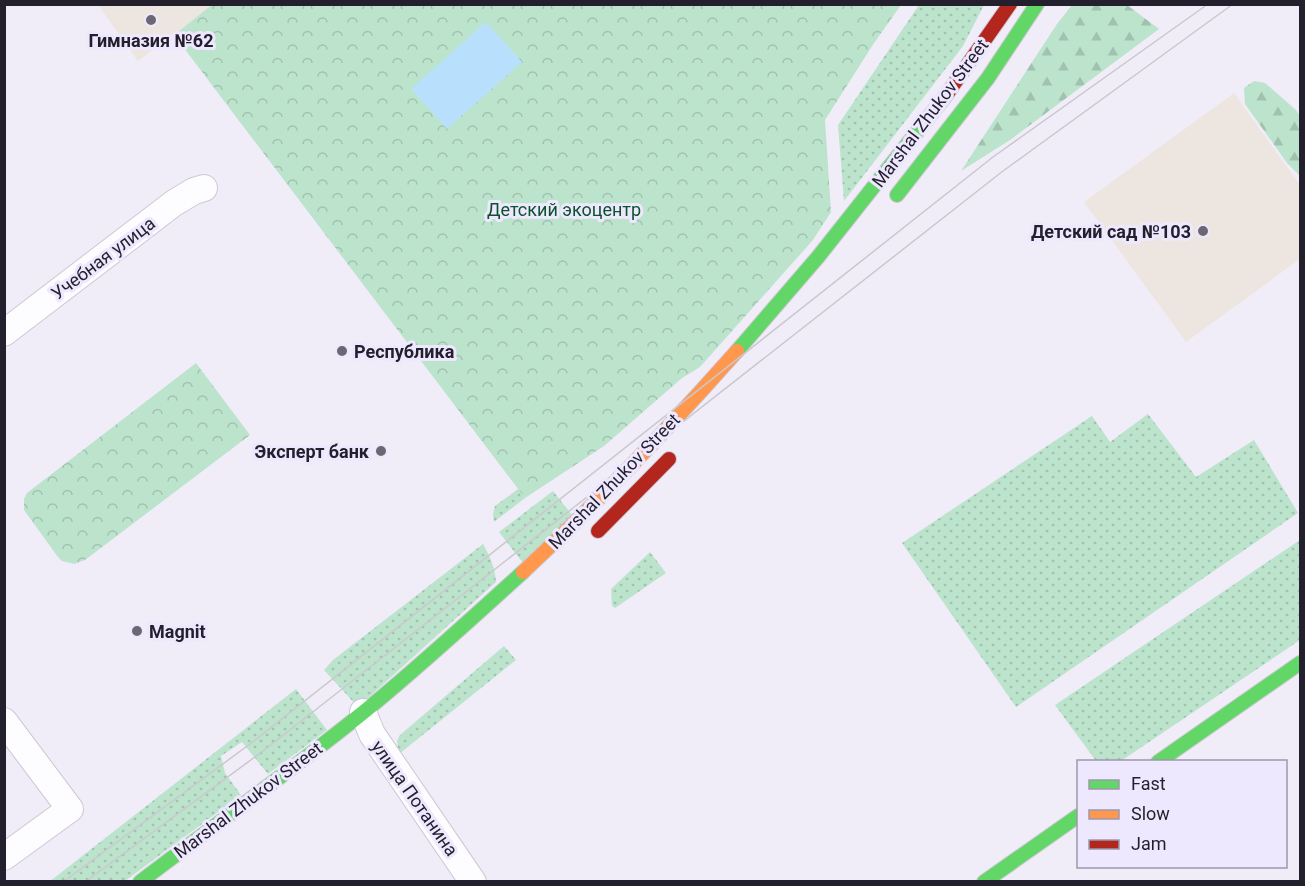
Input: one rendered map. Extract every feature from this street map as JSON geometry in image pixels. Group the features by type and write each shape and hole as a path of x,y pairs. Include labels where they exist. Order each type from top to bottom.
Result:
{"main road":[{"name":"Marshal Zhukov Street","path":"140,882 259,793 370,728 397,684 509,586 587,511 754,333 809,269 942,100 1010,4"},
{"name":"Marshal Zhukov Street","path":"892,201 961,114 1021,31 1037,4"},
{"name":"Marshal Zhukov Street","path":"586,542 677,450"},
{"path":"1161,760 1300,663"},
{"path":"984,882 1077,817"}],"street":[{"name":"Учебная улица","path":"4,333 174,203 204,188"},
{"path":"4,721 70,808 4,857"},
{"name":"улица Потанина","path":"370,728 473,882"}],"shaded area":[{"name":"Гимназия №62","path":"98,5 214,5 138,61"},
{"name":"Детский сад №103","path":"1234,93 1300,185 1300,259 1186,342 1084,202"}],"green space":[{"name":"Детский экоцентр","path":"213,4 901,5 825,120 831,212 813,240 700,367 682,378 604,446 525,498 174,35"},
{"path":"919,5 984,5 963,46 844,201 838,125"},
{"path":"1072,5 1127,5 1159,29 1010,140 961,171 1057,24"},
{"path":"1254,81 1265,83 1300,116 1300,176 1287,163 1245,104 1244,88"},
{"path":"196,363 250,435 85,560 74,564 62,561 24,510 24,499 27,493"},
{"path":"1148,414 1196,477 1254,440 1298,513 1016,707 902,543 1092,416 1110,442"},
{"path":"518,489 525,498 494,522 495,506"},
{"path":"553,491 572,515 523,563 499,532"},
{"path":"1300,540 1300,640 1122,760 1095,760 1055,705"},
{"path":"483,544 492,562 496,582 358,707 324,670 333,660"},
{"path":"650,552 666,573 615,608 612,606 611,589"},
{"path":"504,646 516,660 399,754 397,741 400,735"},
{"path":"296,689 327,730 268,774 242,742 221,756 225,773 241,795 125,881 49,882"}],"water":[{"path":"486,22 522,62 447,129 411,89"}],"tram line":[{"path":"63,882 254,741 993,157 1208,4"},
{"path":"85,882 263,751 1003,171 1233,4"}],"traffic: fast":[{"path":"897,195 988,78 1037,4"},
{"path":"737,351 818,257 947,94"},
{"path":"140,882 365,711 523,572"},
{"path":"1161,760 1300,663"},
{"path":"984,882 1077,817"}],"traffic: slow":[{"path":"523,572 633,464 737,351"}],"traffic: jam":[{"path":"947,94 1010,4"},
{"path":"598,531 669,459"}],"place":[{"name":"Гимназия №62","path":"151,20"},
{"name":"Детский сад №103","path":"1203,231"},
{"name":"Республика","path":"342,351"},
{"name":"Эксперт банк","path":"381,451"},
{"name":"Magnit","path":"137,631"}]}
